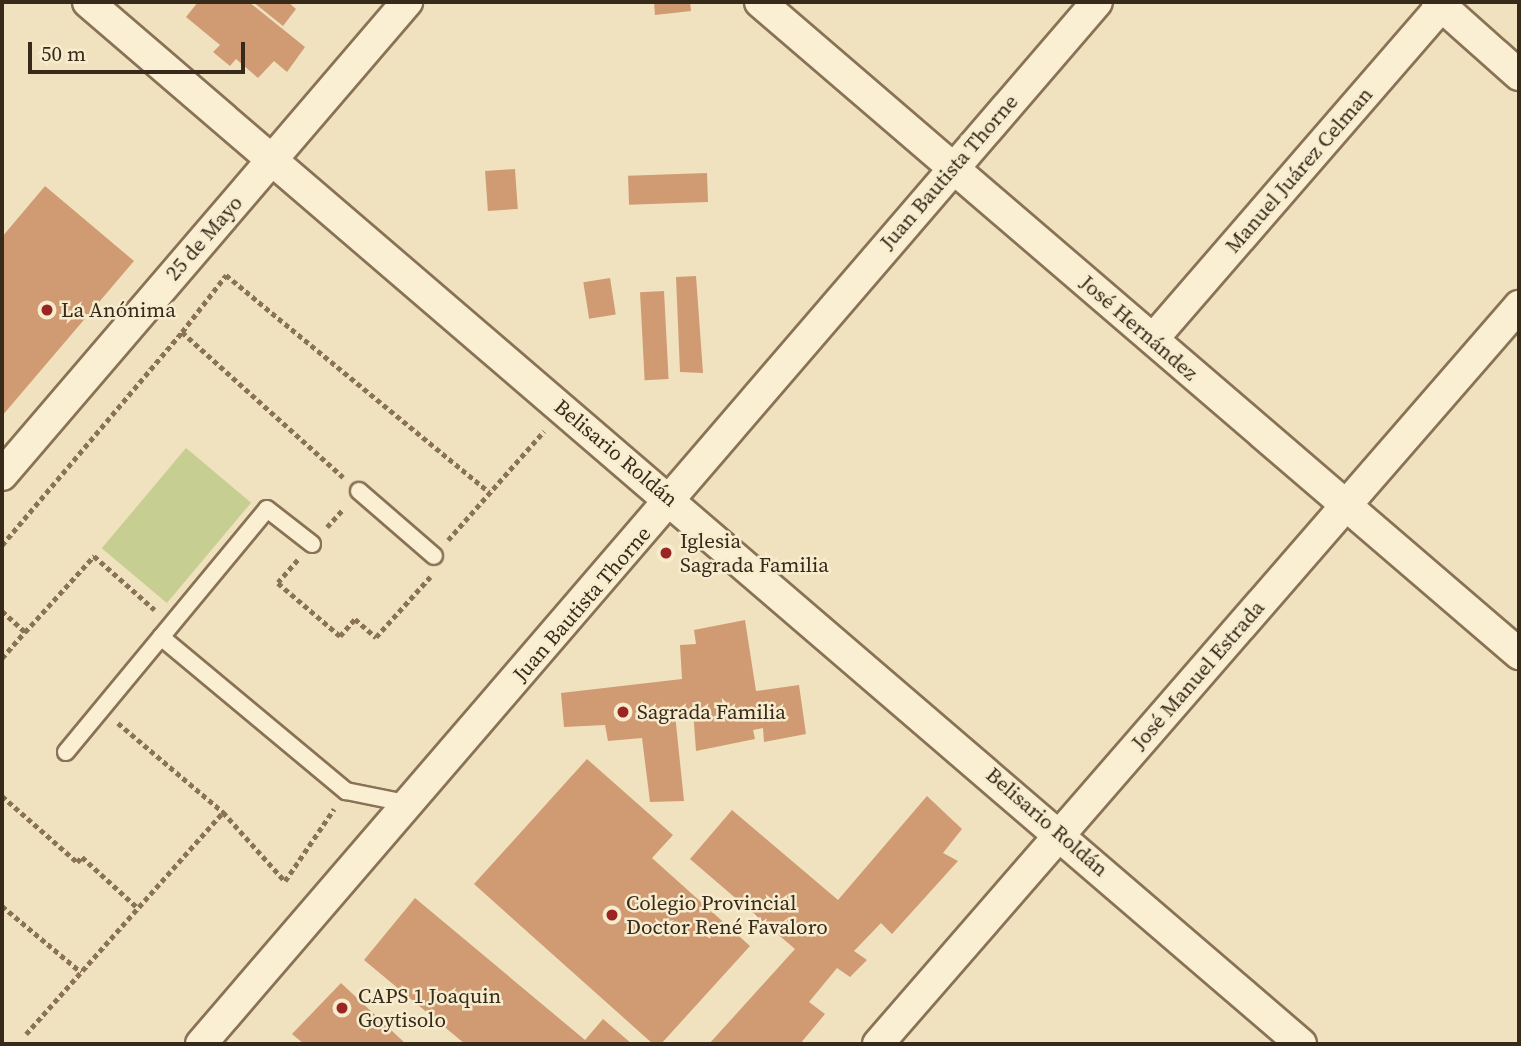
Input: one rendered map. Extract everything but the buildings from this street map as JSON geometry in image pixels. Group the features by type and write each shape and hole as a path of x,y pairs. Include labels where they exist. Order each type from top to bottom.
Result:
{"street":[{"name":"Belisario Roldán","path":"88,2 1059,832 1301,1044"},
{"name":"25 de Mayo","path":"2,475 407,2"},
{"name":"José Hernández","path":"760,2 1519,654"},
{"name":"Juan Bautista Thorne","path":"201,1044 672,500 1097,2"},
{"path":"1441,3 1519,75"},
{"name":"Manuel Juárez Celman","path":"1153,339 1441,3"},
{"name":"José Manuel Estrada","path":"878,1044 1059,832 1347,506 1519,306"}],"lane":[{"path":"359,491 434,556"},
{"path":"66,752 267,509 312,544"},
{"path":"161,637 346,790 410,804"}],"path":[{"path":"2,545 182,332 226,275 489,492"},
{"path":"182,332 359,491"},
{"path":"2,658 94,556 172,624"},
{"path":"2,611 25,632"},
{"path":"102,709 223,812 285,881 346,790"},
{"path":"2,796 77,862 82,856 138,908"},
{"path":"26,1034 223,812"},
{"path":"2,906 81,972"}],"green space":[{"path":"186,448 251,503 167,603 102,548"}],"place":[{"name":"La Anónima","path":"47,310"},
{"name":"Iglesia Sagrada Familia","path":"666,553"},
{"name":"Sagrada Familia","path":"623,712"},
{"name":"Colegio Provincial Doctor René Favaloro","path":"612,915"},
{"name":"CAPS 1 Joaquin Goytisolo","path":"342,1008"}]}
